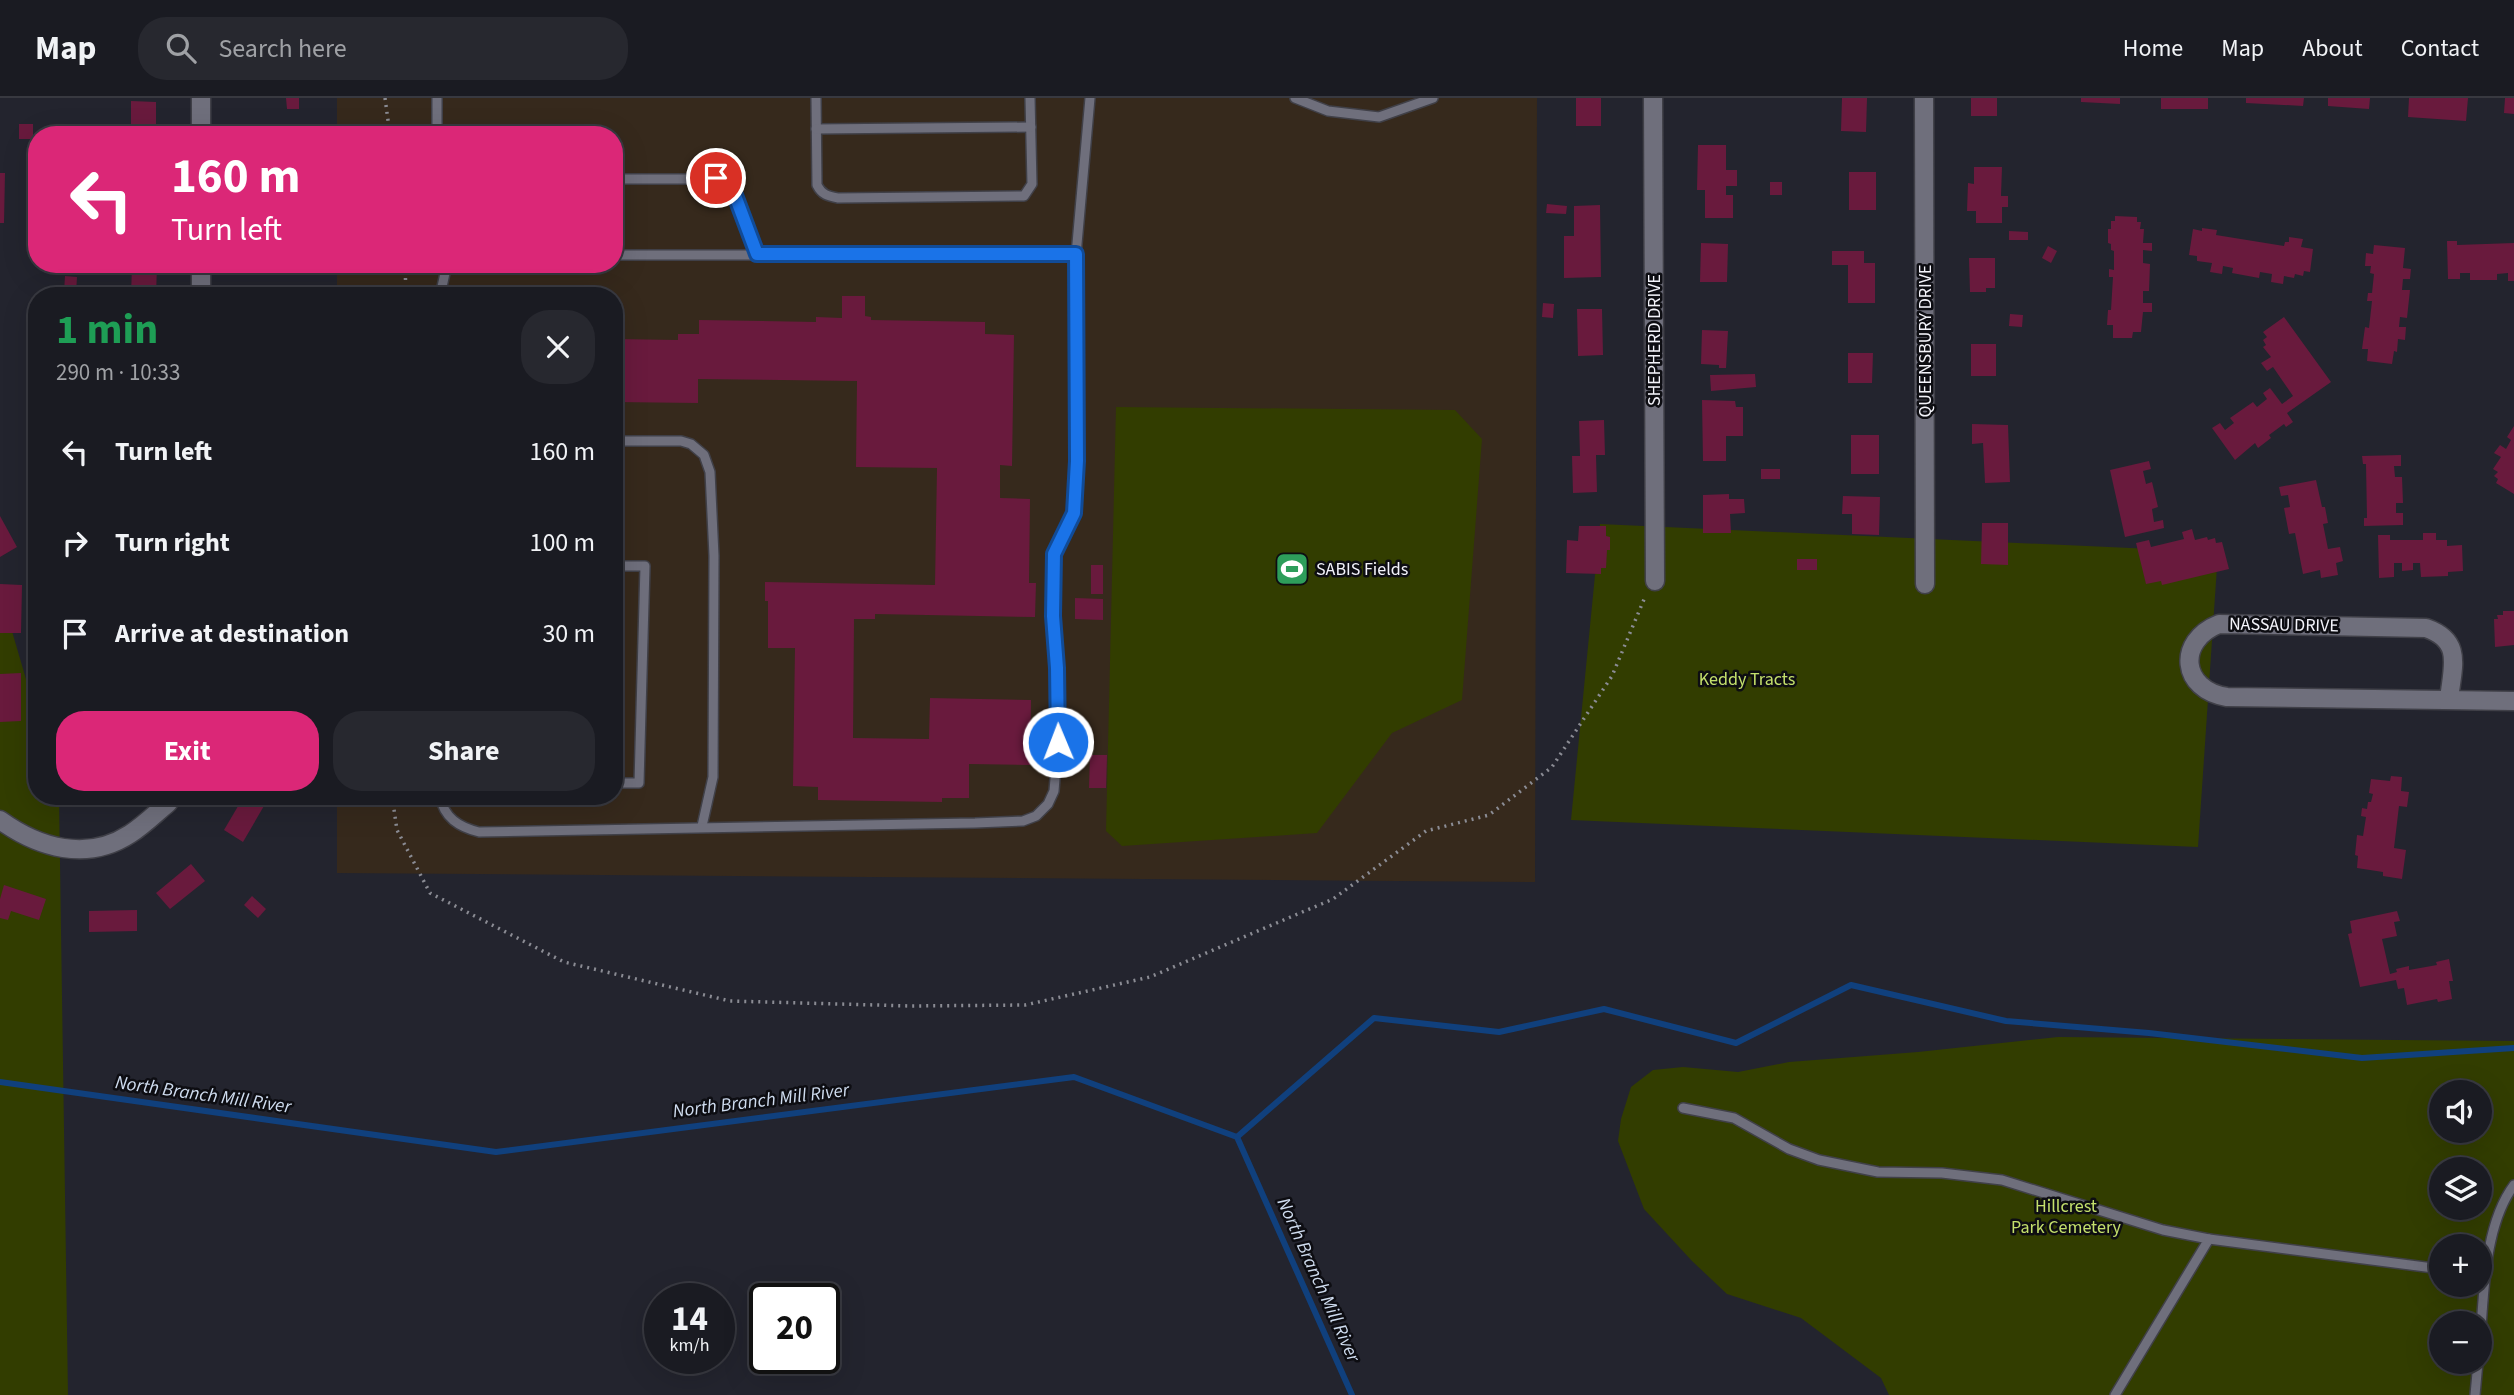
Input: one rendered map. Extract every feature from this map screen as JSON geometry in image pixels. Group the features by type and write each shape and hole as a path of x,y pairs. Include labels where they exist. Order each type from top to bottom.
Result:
{"street":[{"path":"201,98 201,126"},
{"name":"SHEPHERD DRIVE","path":"1653,98 1655,581"},
{"name":"QUEENSBURY DRIVE","path":"1924,98 1925,584"},
{"name":"NASSAU DRIVE","path":"2449,700 2453,655 2451,644 2444,636 2427,628 2219,624 2208,628 2199,636 2189,657 2195,680 2215,695 2449,700 2514,701"},
{"path":"0,820 47,846 93,850 129,835 166,805"}],"lane":[{"path":"437,98 437,126"},
{"path":"816,98 817,185 820,191 828,196 1019,197 1029,191 1032,184 1030,98"},
{"path":"443,805 451,820 463,828 479,832 975,824 1023,821 1036,816 1048,804 1054,791 1058,742 1053,616 1054,554 1074,513 1077,461 1076,254 1090,98"},
{"path":"1295,98 1328,111 1379,117 1433,98"},
{"path":"816,129 1031,127"},
{"path":"623,179 716,178 733,190 757,254"},
{"path":"623,255 1076,254"},
{"path":"623,440 681,441 691,444 704,455 710,472 714,556 713,777 702,827"},
{"path":"623,566 645,566 639,783 623,783"},
{"path":"1683,1108 1734,1118 1788,1149 1819,1160 1878,1172 1971,1175 2002,1180 2162,1230 2209,1239 2429,1267"},
{"path":"2492,1238 2500,1210 2514,1185"},
{"path":"2115,1395 2209,1239"},
{"path":"2475,1395 2477,1374"}],"path":[{"path":"385,98 389,126"},
{"path":"393,805 397,830 429,892 564,962 730,1001 911,1006 1024,1005 1150,977 1333,899 1426,831 1489,815 1552,767 1612,676 1640,605 1655,581"}],"shaded area":[{"path":"337,98 1537,98 1535,882 337,873 337,805 623,805 623,287 337,287 337,273 623,273 623,126 337,126"}],"green space":[{"name":"SABIS Fields","path":"1116,407 1455,410 1482,439 1462,700 1392,733 1317,833 1122,846 1106,831"},
{"name":"Keddy Tracts","path":"1600,524 2218,552 2198,847 1571,820"},
{"path":"0,590 28,686 28,805 59,805 68,1395 0,1395"},
{"name":"Hillcrest Park Cemetery","path":"2058,1037 2514,1041 2514,1395 1889,1395 1881,1378 1801,1318 1727,1294 1644,1209 1618,1141 1621,1119 1631,1087 1653,1070 1683,1067 1738,1072 1789,1062"}],"building":[{"path":"286,98 299,98 299,109 287,109"},
{"path":"1576,98 1601,98 1601,126 1576,126"},
{"path":"1842,98 1867,98 1866,132 1841,131"},
{"path":"1971,98 1997,98 1997,116 1971,116"},
{"path":"2081,98 2120,98 2120,104 2081,102"},
{"path":"2161,98 2208,98 2208,109 2161,109"},
{"path":"2246,98 2304,98 2303,106 2246,103"},
{"path":"2328,98 2370,98 2369,109 2328,106"},
{"path":"2409,98 2468,98 2466,121 2408,117"},
{"path":"2505,98 2514,98 2514,114 2504,113"},
{"path":"131,101 156,102 156,126 131,126"},
{"path":"19,124 33,124 28,126 28,139 19,139"},
{"path":"1698,145 1726,145 1726,170 1737,170 1737,186 1726,186 1726,195 1733,195 1733,218 1705,218 1705,190 1697,190"},
{"path":"1974,167 2002,167 2001,196 2008,196 2008,207 2002,207 2002,223 1976,223 1976,211 1967,211 1968,183 1974,184"},
{"path":"1849,172 1876,172 1876,210 1849,210"},
{"path":"0,173 5,173 4,223 0,223"},
{"path":"1770,182 1782,182 1782,195 1770,195"},
{"path":"1547,204 1567,206 1566,214 1546,213"},
{"path":"1600,205 1601,277 1564,278 1564,236 1574,236 1574,206"},
{"path":"2115,216 2137,217 2137,222 2141,222 2140,229 2144,229 2143,243 2152,243 2152,251 2143,250 2143,263 2150,264 2149,291 2143,291 2143,303 2152,303 2152,312 2143,312 2141,332 2133,332 2132,338 2113,338 2113,325 2107,325 2108,310 2111,310 2113,277 2109,277 2109,269 2114,270 2114,251 2108,243 2108,229 2111,229 2111,221 2115,221"},
{"path":"2202,228 2217,230 2216,235 2284,246 2285,242 2289,242 2289,237 2303,239 2301,247 2313,249 2310,272 2304,271 2303,276 2295,274 2294,278 2284,276 2283,284 2271,282 2272,274 2260,272 2259,278 2232,273 2233,268 2223,266 2222,274 2210,272 2212,263 2197,261 2197,256 2189,255 2193,229 2202,231"},
{"path":"2009,231 2028,232 2028,240 2009,240"},
{"path":"2447,241 2457,241 2457,245 2514,243 2514,281 2508,281 2508,273 2497,274 2497,280 2470,280 2470,273 2460,273 2460,279 2448,279"},
{"path":"1701,243 1728,244 1727,282 1700,282"},
{"path":"2374,245 2405,248 2403,268 2411,269 2410,279 2403,279 2402,290 2410,290 2407,318 2400,317 2399,327 2406,327 2405,340 2398,339 2392,364 2367,361 2368,349 2362,349 2365,327 2369,328 2372,301 2367,301 2368,293 2372,293 2374,274 2370,273 2371,266 2365,266 2366,253 2373,254"},
{"path":"2048,246 2057,251 2051,263 2042,258"},
{"path":"1832,251 1864,251 1864,263 1875,263 1875,303 1848,303 1848,265 1832,265"},
{"path":"1969,258 1995,258 1995,288 1986,288 1986,292 1970,292"},
{"path":"132,273 157,273 156,287 131,287"},
{"path":"65,276 77,277 76,287 64,287"},
{"path":"842,296 865,296 865,316 871,317 871,320 985,322 985,334 1014,335 1012,466 1000,465 1000,498 1030,499 1029,583 1036,583 1035,617 875,614 875,619 854,619 853,738 929,739 930,698 1031,700 1030,765 969,764 969,798 942,798 942,802 818,800 818,787 793,786 795,648 768,648 768,601 765,601 765,582 935,585 937,468 856,467 857,381 698,379 698,403 623,402 623,339 678,340 678,334 699,334 699,320 816,322 816,317 842,318"},
{"path":"1543,303 1554,304 1553,318 1542,317"},
{"path":"1577,309 1602,309 1603,355 1578,356"},
{"path":"2010,314 2023,315 2022,327 2009,326"},
{"path":"2284,317 2331,382 2287,413 2293,422 2286,427 2284,424 2269,435 2271,438 2258,448 2255,443 2235,460 2212,428 2220,423 2225,430 2234,423 2230,418 2253,402 2257,407 2267,399 2263,393 2270,388 2282,404 2293,396 2273,367 2267,371 2261,363 2271,357 2263,347 2266,345 2263,340 2267,337 2263,332"},
{"path":"1702,330 1728,331 1726,368 1701,364"},
{"path":"1971,344 1996,344 1996,376 1971,376"},
{"path":"1848,353 1873,353 1872,383 1848,383"},
{"path":"1755,374 1756,387 1711,391 1710,375"},
{"path":"1702,400 1735,401 1736,407 1743,407 1743,436 1726,436 1726,461 1703,461"},
{"path":"1604,420 1605,455 1596,455 1597,492 1573,493 1572,456 1580,456 1579,421"},
{"path":"1972,424 2008,425 2010,482 1985,483 1983,443 1972,444"},
{"path":"2514,426 2514,494 2496,483 2498,479 2494,476 2498,472 2493,469 2501,457 2494,453 2500,445 2506,449 2511,440 2507,437"},
{"path":"1851,435 1879,435 1879,474 1851,474"},
{"path":"2401,455 2401,466 2394,466 2395,477 2402,477 2403,503 2396,503 2396,513 2403,513 2403,525 2364,526 2364,518 2367,518 2366,464 2363,464 2362,456"},
{"path":"2149,461 2151,469 2143,471 2146,484 2152,482 2158,507 2152,509 2154,522 2163,520 2164,528 2125,537 2110,470"},
{"path":"1761,469 1780,469 1780,479 1761,479"},
{"path":"2316,480 2328,523 2323,524 2328,549 2340,547 2343,561 2336,563 2338,575 2321,578 2320,570 2303,574 2295,533 2289,534 2284,508 2290,507 2288,495 2281,496 2279,487"},
{"path":"1729,494 1729,499 1744,499 1745,513 1730,514 1731,533 1703,533 1703,495"},
{"path":"1843,496 1880,497 1879,535 1852,534 1852,514 1842,514"},
{"path":"0,516 17,547 0,557"},
{"path":"1982,523 2008,523 2008,565 1981,564"},
{"path":"1579,526 1606,526 1606,536 1610,537 1610,550 1607,550 1606,568 1601,568 1601,574 1566,573 1567,540 1578,541"},
{"path":"2192,529 2195,540 2207,537 2208,540 2215,538 2216,543 2222,542 2229,569 2162,585 2161,581 2146,584 2136,543 2149,540 2151,547 2184,539 2182,532"},
{"path":"2423,533 2436,533 2436,540 2447,540 2447,546 2462,545 2463,571 2448,572 2448,576 2421,577 2420,563 2413,563 2413,570 2402,571 2402,563 2394,563 2394,577 2379,578 2378,535 2390,535 2390,540 2423,540"},
{"path":"1797,559 1817,559 1817,570 1797,570"},
{"path":"1091,565 1103,565 1103,594 1091,594"},
{"path":"0,584 22,585 21,633 0,633"},
{"path":"1075,598 1103,599 1103,620 1075,619"},
{"path":"2503,611 2514,611 2514,645 2495,647 2494,619 2498,619 2497,615 2503,615"},
{"path":"21,673 21,721 0,722 0,674"},
{"path":"1090,755 1107,755 1106,788 1089,788"},
{"path":"2391,776 2402,777 2401,791 2409,792 2407,807 2399,806 2394,848 2406,850 2402,879 2383,876 2383,872 2357,868 2358,856 2355,855 2357,835 2363,836 2366,817 2361,816 2362,808 2367,809 2373,794 2369,793 2371,779 2390,781"},
{"path":"239,805 265,805 243,842 224,830"},
{"path":"191,864 205,881 170,909 156,893"},
{"path":"4,885 46,899 39,920 11,911 8,920 0,918 0,899"},
{"path":"252,896 266,909 258,918 244,905"},
{"path":"137,910 137,931 89,932 89,911"},
{"path":"2397,911 2400,921 2394,922 2397,936 2382,939 2390,974 2397,972 2396,969 2409,966 2409,970 2437,965 2436,962 2449,959 2453,981 2449,981 2452,999 2407,1005 2404,988 2398,989 2396,980 2360,987 2348,934 2352,933 2350,921"}],"waterway":[{"path":"1237,1137 1374,1018 1499,1032 1604,1009 1736,1043 1851,985 2006,1021 2149,1033 2362,1058 2514,1048"},
{"name":"North Branch Mill River","path":"0,1082 496,1152 1074,1077 1237,1137 1352,1395"}],"place":[{"name":"SABIS Fields","path":"1292,569"}],"route":[{"path":"716,178 733,190 757,254 1076,254 1077,461 1074,513 1054,554 1053,616 1058,742"}]}
